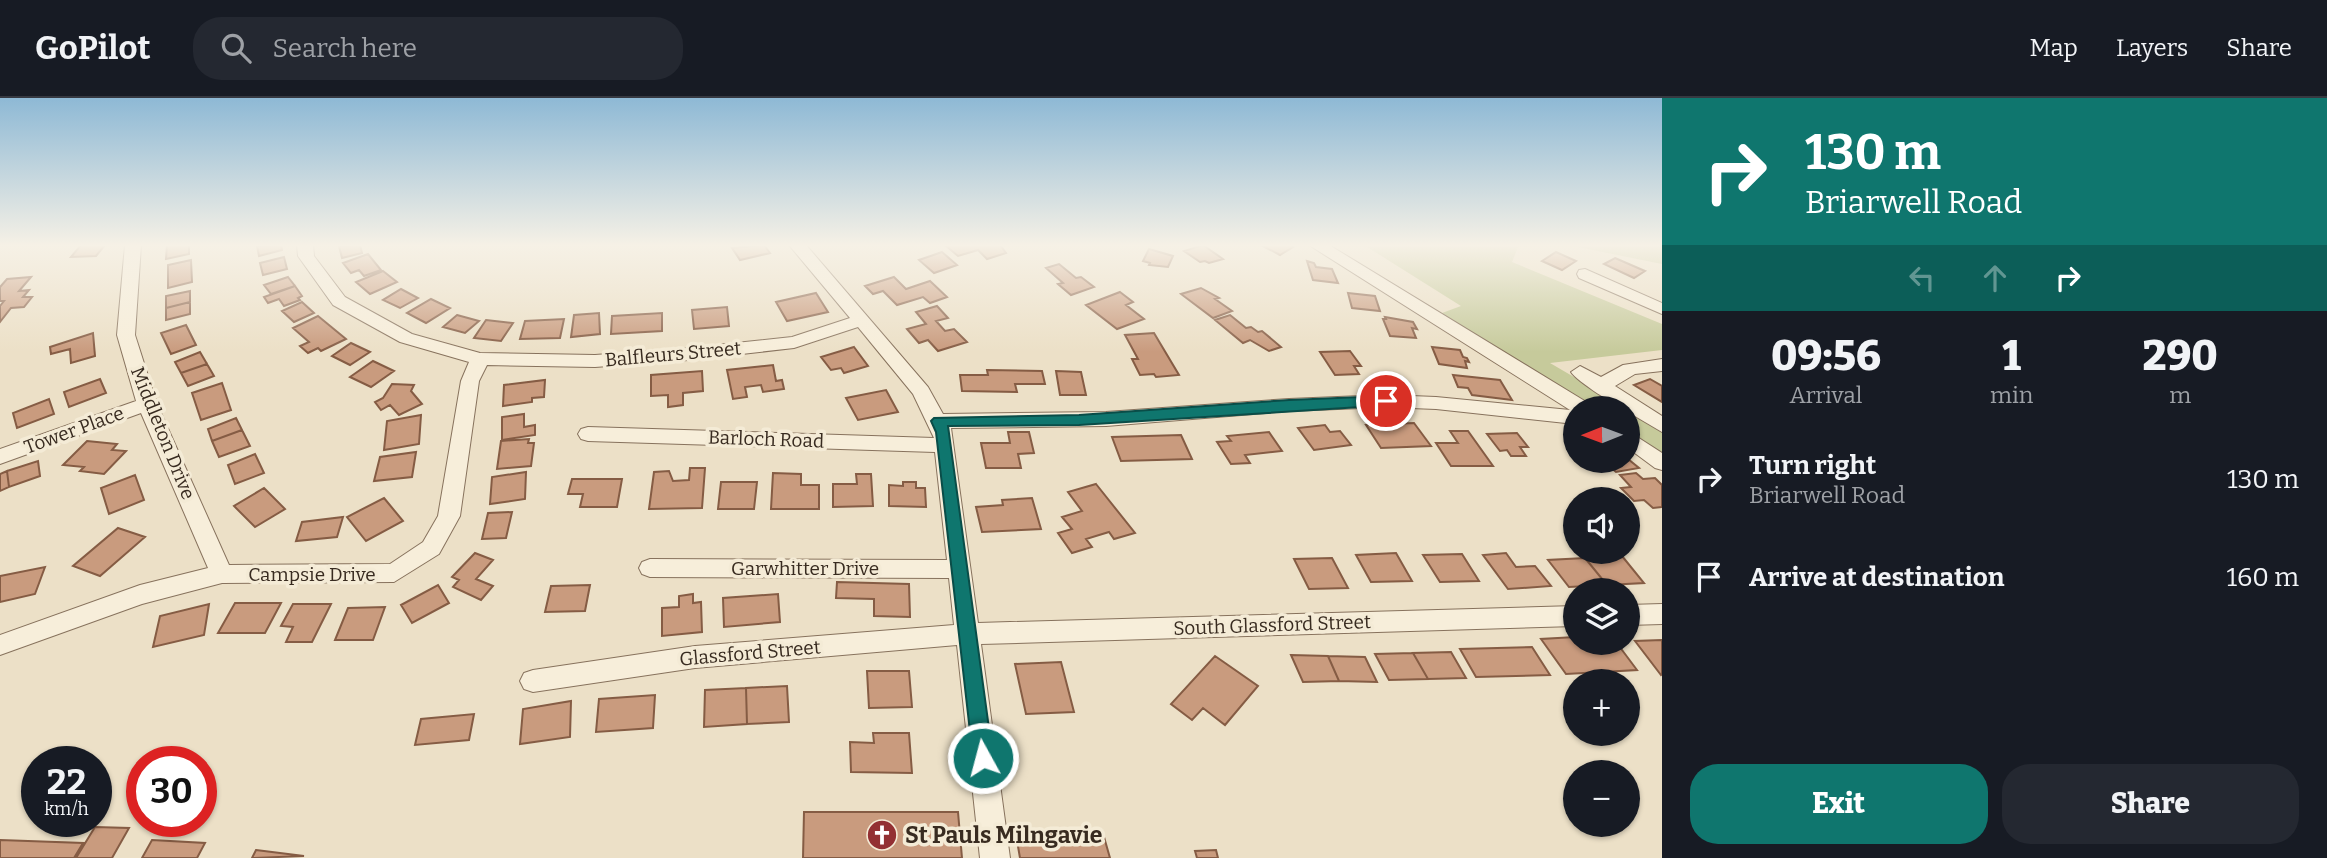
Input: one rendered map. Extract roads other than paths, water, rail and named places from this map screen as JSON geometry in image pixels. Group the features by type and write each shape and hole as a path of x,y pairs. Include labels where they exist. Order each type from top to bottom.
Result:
{"street":[{"name":"Middleton Drive","path":"131,280 127,335 148,404 222,574"},
{"name":"Balfleurs Street","path":"324,280 339,301 406,338 480,359 595,361 688,354 794,341 863,320"},
{"path":"828,280 920,391 939,421 945,444 995,858"},
{"path":"1373,280 1563,397"},
{"path":"1600,280 1662,309"},
{"name":"Campsie Drive","path":"0,645 140,595 222,574 394,573 431,548 449,516 470,381 480,359"},
{"path":"1603,387 1609,378 1624,370 1662,365"},
{"path":"1580,372 1662,425"},
{"path":"939,421 1079,420 1386,401 1436,403 1563,417"},
{"name":"Tower Place","path":"0,457 148,404"},
{"name":"Barloch Road","path":"588,434 945,444"},
{"path":"1640,447 1662,463"},
{"name":"Garwhitter Drive","path":"650,568 960,569"},
{"path":"1640,615 1662,614"},
{"name":"South Glassford Street","path":"968,634 1563,616"},
{"name":"Glassford Street","path":"533,681 695,657 968,634"}],"place":[{"name":"St Pauls Milngavie","path":"882,835"}]}
